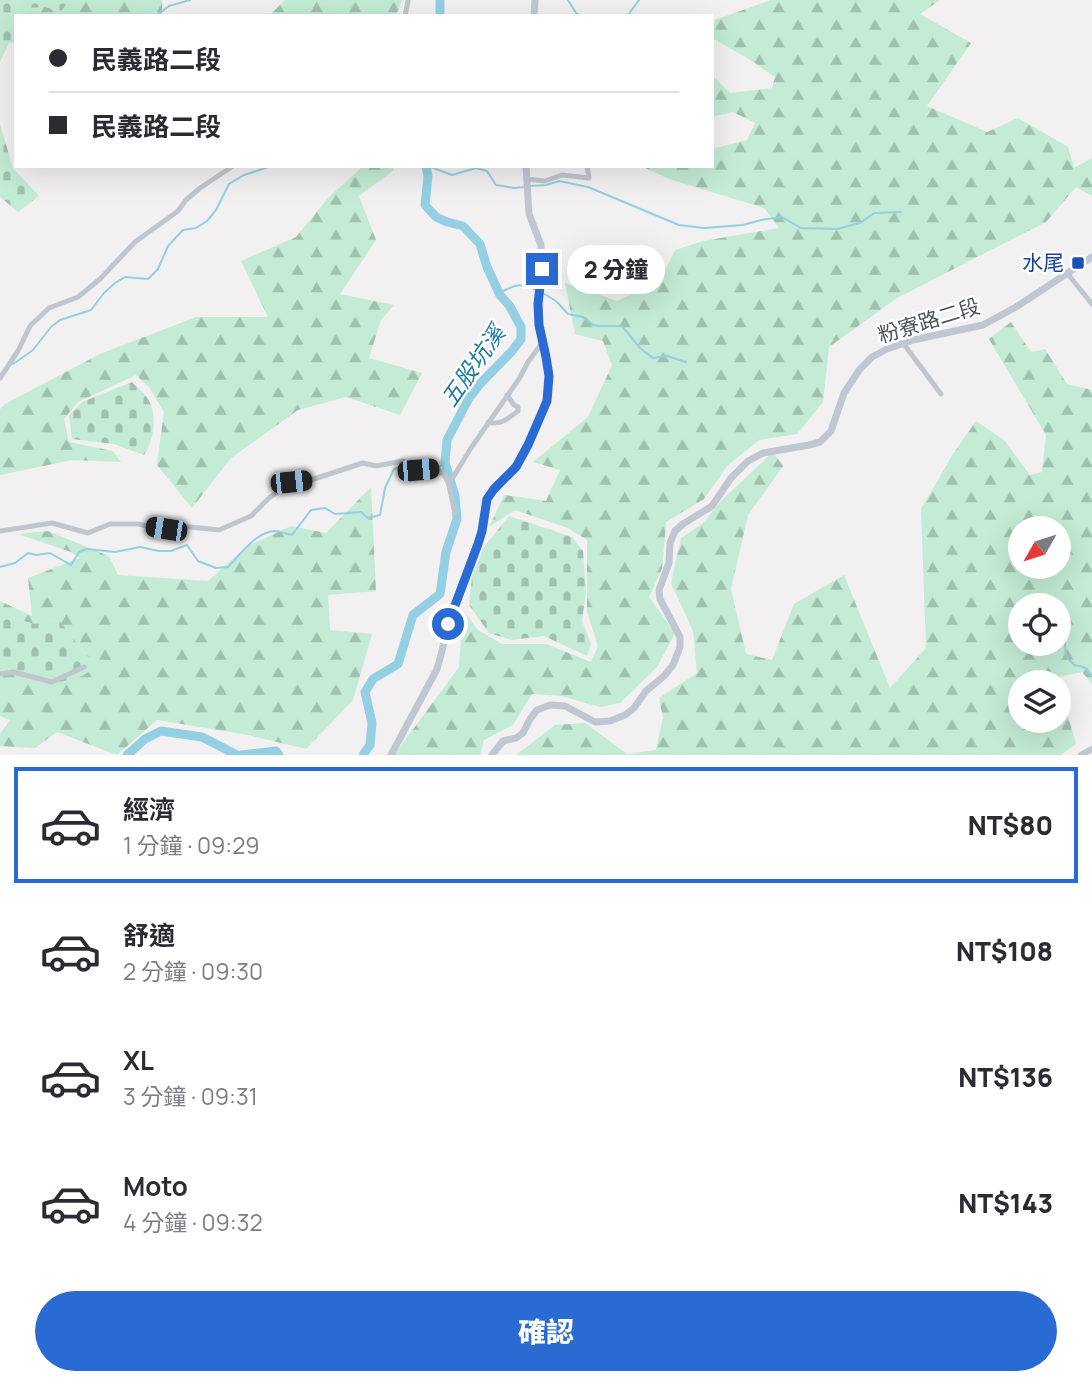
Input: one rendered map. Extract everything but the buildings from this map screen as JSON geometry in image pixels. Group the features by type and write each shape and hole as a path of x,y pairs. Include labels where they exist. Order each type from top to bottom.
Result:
{"main road":[{"path":"391,755 437,669 448,624 482,531 487,499 516,467 547,401 549,376 539,325 541,245 528,214 526,168"},
{"name":"粉寮路二段","path":"492,755 503,741 523,733 537,710 550,705 565,706 595,722 610,721 632,710 646,691 673,665 680,647 680,637 660,599 659,590 669,563 670,543 675,531 712,506 731,478 748,461 763,453 820,442 831,431 844,393 860,369 872,358 887,349 930,336 983,326 1092,257"}],"street":[{"path":"0,378 18,352 30,326 49,309 78,297 135,243 178,211 200,188 230,168"},
{"path":"526,184 562,175 589,178 587,168"},
{"path":"1067,273 1092,304"},
{"path":"450,480 542,343"},
{"path":"903,344 941,394"},
{"path":"488,422 495,424 518,411 518,407 507,395"},
{"path":"0,531 52,523 88,533 110,524 219,530 251,516 291,482 312,480 354,464 376,466 403,461 418,470 435,468 450,480 455,513"},
{"path":"414,473 429,477 442,472"},
{"path":"0,674 13,672 52,682 84,667"},
{"path":"1081,755 1092,749"}],"green space":[{"path":"0,0 70,0 61,11 45,7 26,8 27,14 14,14 14,42 9,43 0,62"},
{"path":"70,0 162,0 162,14 27,14 26,8 45,7 61,11"},
{"path":"285,0 402,0 397,14 271,14"},
{"path":"771,0 940,0 920,14 971,43 927,106 987,132 1018,118 1068,147 1074,168 1092,158 1092,196 1076,187 1046,222 897,298 829,347 823,402 797,434 759,440 727,466 704,499 666,522 662,569 649,597 675,633 657,667 620,703 600,707 562,696 532,694 513,725 484,740 480,755 394,755 459,667 463,610 478,630 502,644 546,644 591,662 598,646 587,612 587,540 568,528 515,510 489,527 504,495 546,501 560,470 533,462 588,417 612,365 603,341 575,334 565,283 617,301 664,273 675,250 703,241 779,228 764,208 669,179 645,168 714,168 714,148 747,140 755,123 733,112 714,117 714,77 730,93 772,88 775,77 714,39 714,20"},
{"path":"0,124 13,168 39,196 18,212 0,197"},
{"path":"361,168 394,170 359,196 376,240 340,294 394,305 381,320 369,358 422,373 400,415 346,397 298,410 231,458 192,508 157,465 164,412 149,387 136,375 78,402 64,419 69,442 113,451 121,462 72,460 0,475 0,409 5,404 100,354 196,317 268,317 241,261 296,237 329,197"},
{"path":"1011,322 1031,352 1045,349 1067,384 1092,390 1092,684 1082,672 1071,674 1071,670 1008,670 1008,733 1071,733 1071,727 1076,744 1061,755 516,755 555,725 585,723 627,754 656,750 663,718 659,698 697,673 693,631 671,583 681,538 702,524 722,500 773,452 783,466 748,515 731,589 746,654 772,660 794,604 844,575 890,688 926,648 921,509 953,454 976,421 1004,440 1030,475 1042,472 1046,435 989,339"},
{"path":"132,382 148,399 153,412 152,435 144,455 114,444 72,439 69,415 82,402"},
{"path":"371,487 376,591 328,595 330,630 372,634 353,700 306,749 248,735 157,720 117,755 57,732 35,748 0,746 0,734 10,720 0,716 0,670 4,669 50,685 85,654 59,620 33,624 4,614 0,617 0,601 32,616 28,578 80,558 71,552 18,534 48,531 109,556 118,575 208,581 246,547 291,526 326,533"},
{"path":"509,516 572,537 583,551 586,592 582,621 591,644 587,656 544,636 512,640 489,633 469,605 472,577 484,547"},
{"path":"4,614 33,624 59,620 85,654 103,663 82,676 49,685 4,669 0,670 0,617"}],"waterway":[{"path":"159,14 169,6 190,0"},
{"name":"五股坑溪","path":"440,0 440,14"},
{"path":"568,0 578,14"},
{"path":"629,14 639,0"},
{"path":"13,364 33,350 60,320 91,310 115,283 125,277 148,279 158,269 168,246 183,230 196,228 207,221 216,210 229,184 244,175 266,168"},
{"name":"五股坑溪","path":"363,755 370,745 372,723 365,692 373,679 398,664 413,615 440,594 446,552 457,519 455,496 445,462 447,440 469,398 521,339 521,327 500,295 480,244 463,226 436,217 425,205 426,168"},
{"path":"433,168 452,175 476,168"},
{"path":"476,168 487,171 496,185 525,187"},
{"path":"530,186 559,181 588,187 679,225 704,228 743,225 782,217 801,228 837,229 860,223 874,213 901,212"},
{"path":"499,293 517,286 536,290"},
{"path":"541,292 556,301 568,314 583,317 593,325 622,326 640,348 653,358 667,356 686,362"},
{"path":"423,473 434,472 445,462"},
{"path":"0,567 15,563 28,553 50,553 71,565 79,552 87,549 115,552 140,547 171,551 187,545 198,561 216,568 228,567 248,545 267,532 292,535 311,510 325,508 335,514 361,512 368,518 380,515 385,488 394,469 404,466 414,471"},
{"path":"1066,656 1074,665 1084,667 1092,676"},
{"name":"五股坑溪","path":"127,755 145,739 161,731 202,737 237,755"},
{"name":"五股坑溪","path":"241,755 276,751 279,755"}],"place":[{"name":"水尾","path":"1078,263"}],"route":[{"path":"448,624 478,544 487,499 516,467 547,401 549,376 539,325 538,304 542,269"}]}
